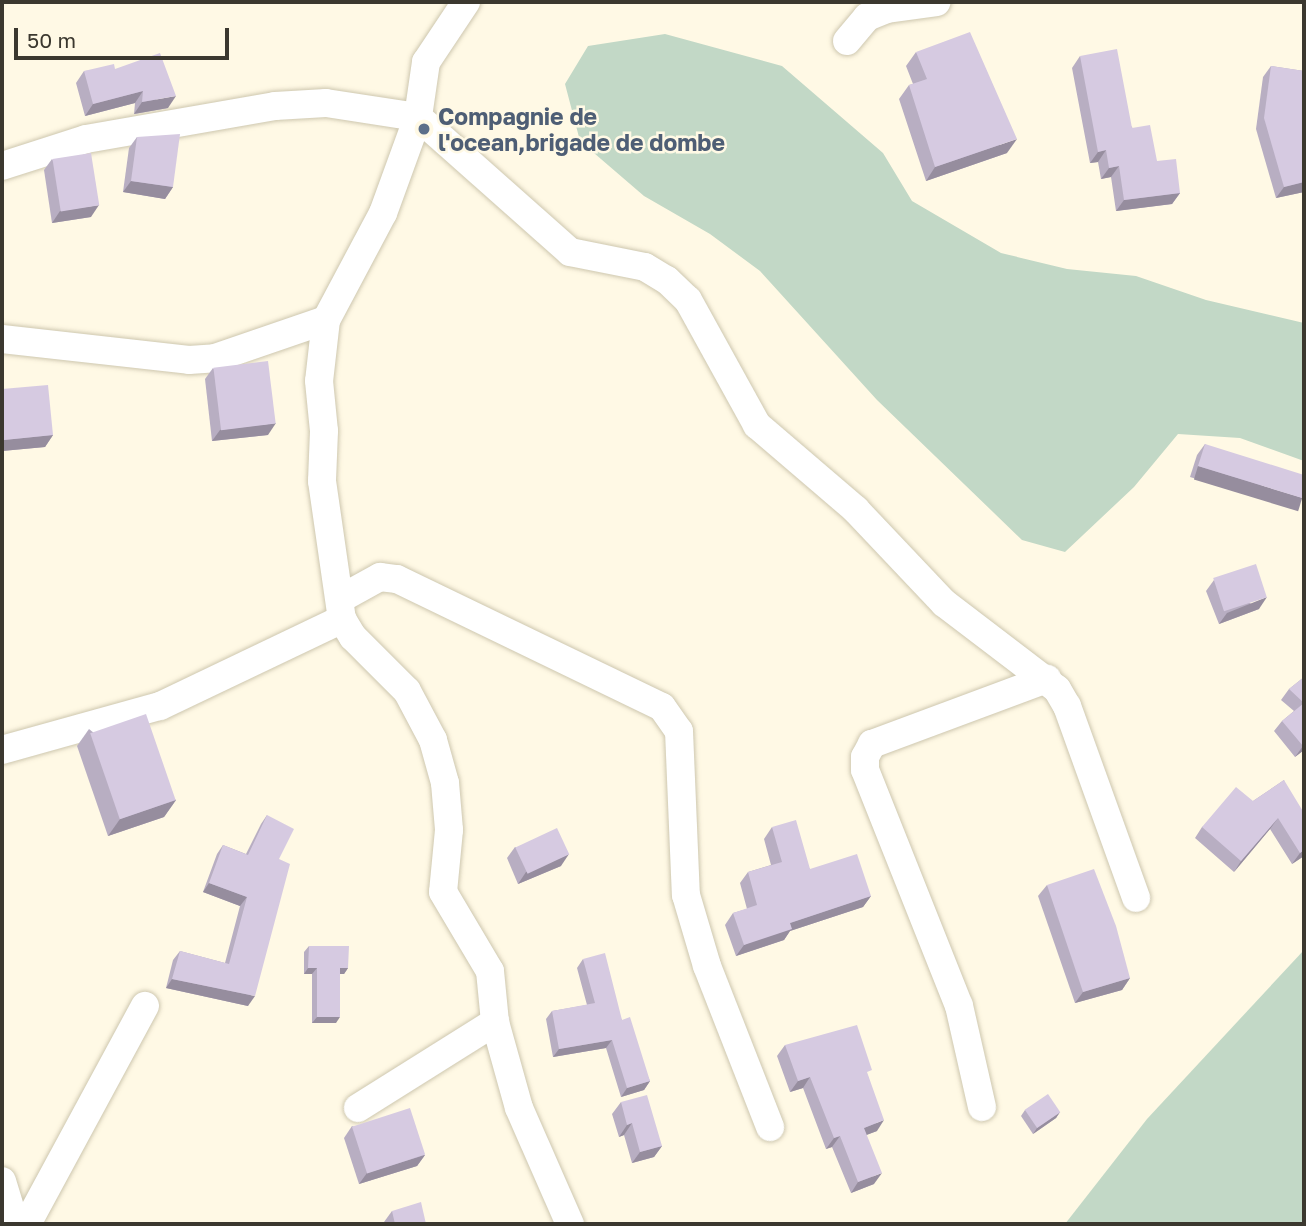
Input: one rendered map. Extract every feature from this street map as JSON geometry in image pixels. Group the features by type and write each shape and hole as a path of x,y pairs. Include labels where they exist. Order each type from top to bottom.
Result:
{"street":[{"path":"466,2 426,62 418,117 383,213 326,320 319,381 324,431 321,481 341,609 353,637 408,691 433,740 446,794 443,892 490,971 495,1022 519,1108 570,1224"},
{"path":"847,41 867,17 887,9 937,2"},
{"path":"2,166 86,138 275,106 326,103 418,117 570,252 645,267 667,280 688,300 757,425 856,510 944,603 1047,678 1068,706 1136,898"},
{"path":"2,339 202,359 326,320"},
{"path":"2,750 160,706 341,609 380,577 397,579 662,707 679,731 686,895 707,966 770,1127"},
{"path":"982,1107 959,1006 865,770 865,757 872,744 1047,678"},
{"path":"27,1224 145,1006"},
{"path":"358,1108 495,1022"},
{"path":"2,1181 15,1224"}],"green space":[{"path":"665,34 782,66 883,153 912,201 1001,253 1067,269 1136,276 1206,300 1304,323 1304,461 1240,438 1178,434 1134,487 1065,552 1022,540 877,400 760,271 710,234 644,196 580,141 565,84 588,46"},
{"path":"1304,950 1304,1224 1065,1224 1147,1119"}],"building":[{"path":"970,32 1017,139 935,167 909,85 927,79 916,52"},
{"path":"1117,49 1132,128 1150,125 1157,161 1176,159 1180,193 1124,200 1119,166 1109,168 1106,150 1098,152 1080,56"},
{"path":"160,53 176,96 142,102 143,91 93,104 84,71 114,64 115,69"},
{"path":"1271,66 1304,71 1304,182 1284,187 1264,118"},
{"path":"180,134 173,187 131,181 137,137"},
{"path":"91,153 99,205 61,211 52,159"},
{"path":"268,361 276,424 221,430 213,368"},
{"path":"48,385 53,435 4,440 2,389"},
{"path":"1205,444 1304,475 1302,498 1198,466"},
{"path":"1256,564 1267,597 1224,611 1213,578"},
{"path":"1304,677 1304,703 1289,689"},
{"path":"1304,703 1304,745 1303,746 1282,721"},
{"path":"146,714 176,800 120,819 90,733"},
{"path":"1284,780 1304,813 1304,850 1300,853 1278,818 1241,861 1202,827 1236,787 1253,801"},
{"path":"267,815 294,829 279,859 290,864 255,996 172,979 180,951 229,964 247,897 209,883 223,845 248,855"},
{"path":"796,820 810,869 857,854 871,896 790,923 792,929 744,945 733,913 757,905 748,872 782,862 772,827"},
{"path":"557,828 569,854 528,874 515,847"},
{"path":"1094,869 1116,926 1130,978 1083,992 1047,885"},
{"path":"309,946 349,946 348,968 340,968 340,1017 317,1017 317,968 308,968"},
{"path":"605,953 622,1020 630,1017 650,1081 627,1088 612,1040 559,1049 552,1011 595,1003 583,959"},
{"path":"857,1025 872,1070 867,1072 884,1120 864,1128 882,1173 858,1182 840,1136 834,1138 810,1077 798,1081 785,1045"},
{"path":"1048,1094 1060,1112 1037,1128 1025,1110"},
{"path":"647,1095 662,1146 640,1152 632,1123 627,1125 621,1102"},
{"path":"410,1108 425,1155 367,1173 352,1127"},
{"path":"421,1202 426,1224 395,1224 392,1211"}],"place":[{"name":"Compagnie de l'ocean,brigade de dombe","path":"424,129"}]}
